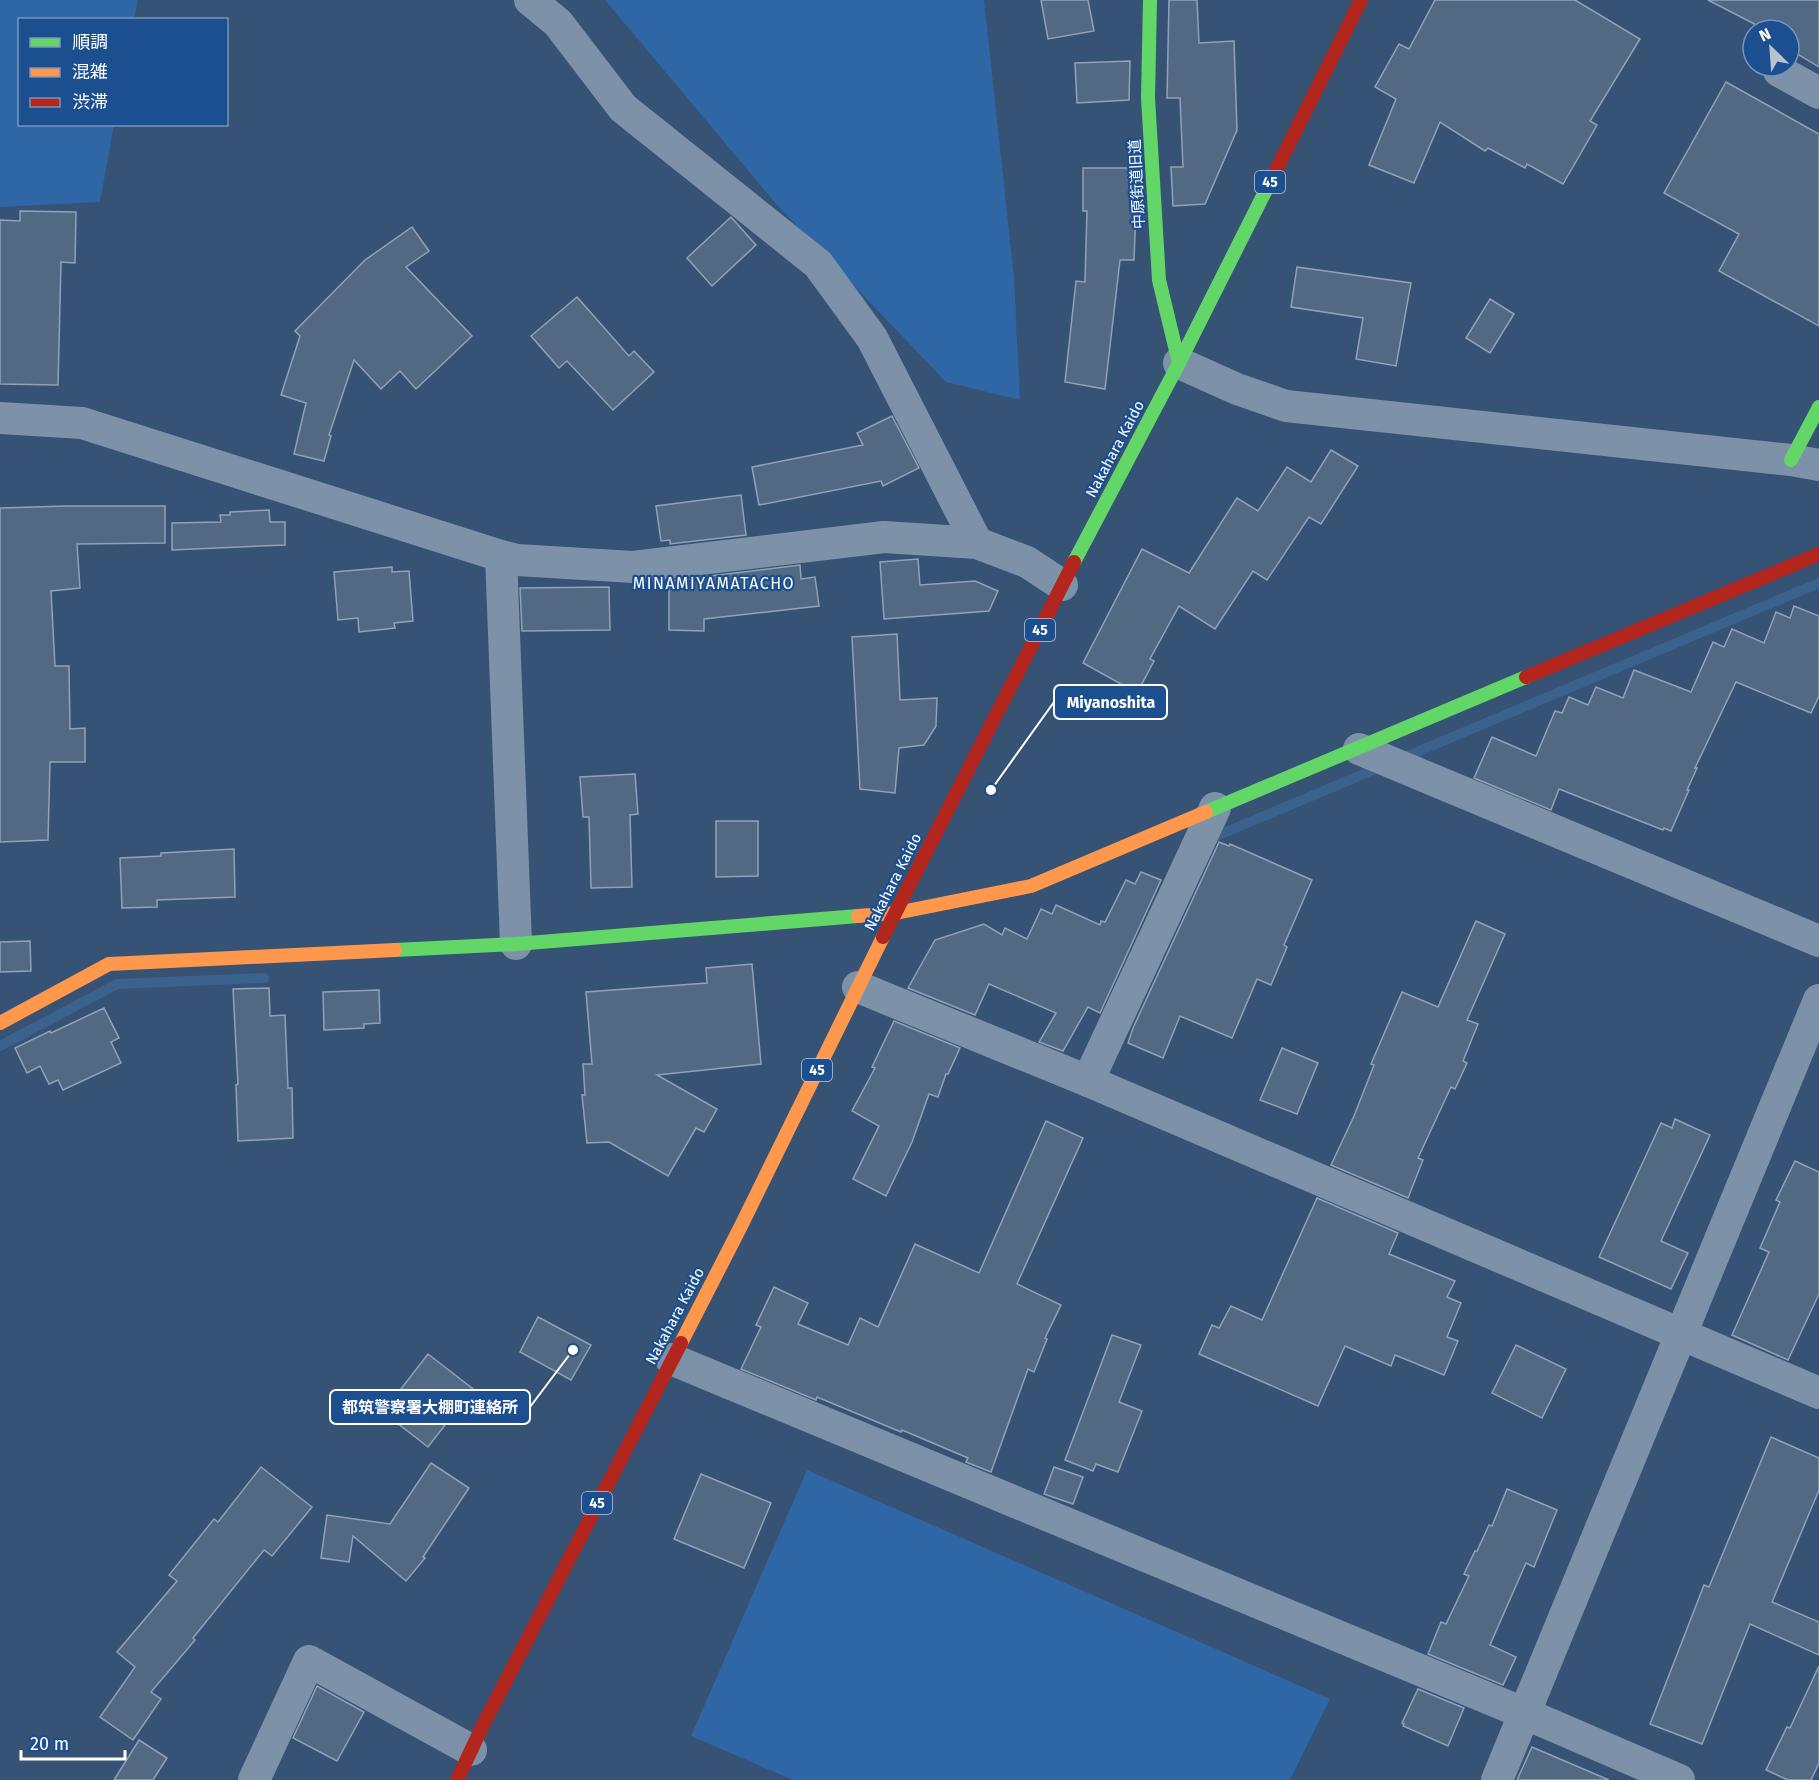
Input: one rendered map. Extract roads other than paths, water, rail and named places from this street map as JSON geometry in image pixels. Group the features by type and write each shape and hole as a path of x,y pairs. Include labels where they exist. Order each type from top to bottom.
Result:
{"street":[{"path":"530,0 558,23 623,108 818,264 872,338 977,543"},
{"name":"中原街道旧道","path":"1150,0 1148,98 1158,280 1179,363"},
{"name":"Nakahara Kaido","path":"457,1780 740,1228 858,987 1062,585 1179,363 1361,0"},
{"path":"1793,78 1819,93"},
{"path":"1179,363 1237,389 1286,406 1805,463 1819,407"},
{"path":"0,418 82,423 517,560 633,567 884,537 977,543 1027,562 1062,585"},
{"path":"0,1023 109,964 516,944 896,913 1031,886 1215,808 1362,750 1819,555"},
{"path":"501,556 516,944"},
{"path":"1362,750 1819,941"},
{"path":"1088,1081 1215,808"},
{"path":"858,987 1088,1081 1819,1394"},
{"path":"1497,1780 1819,1000"},
{"path":"671,1359 1526,1714 1679,1780"},
{"path":"254,1780 309,1661 471,1750"}],"waterway":[{"path":"1400,759 1819,583"},
{"path":"1207,840 1383,766"},
{"path":"0,1046 117,984 264,978"}],"place":[{"name":"Miyanoshita","path":"991,790"},
{"name":"都筑警察署大棚町連絡所","path":"573,1350"}],"district":[{"name":"MINAMIYAMATACHO","path":"714,583"}]}
